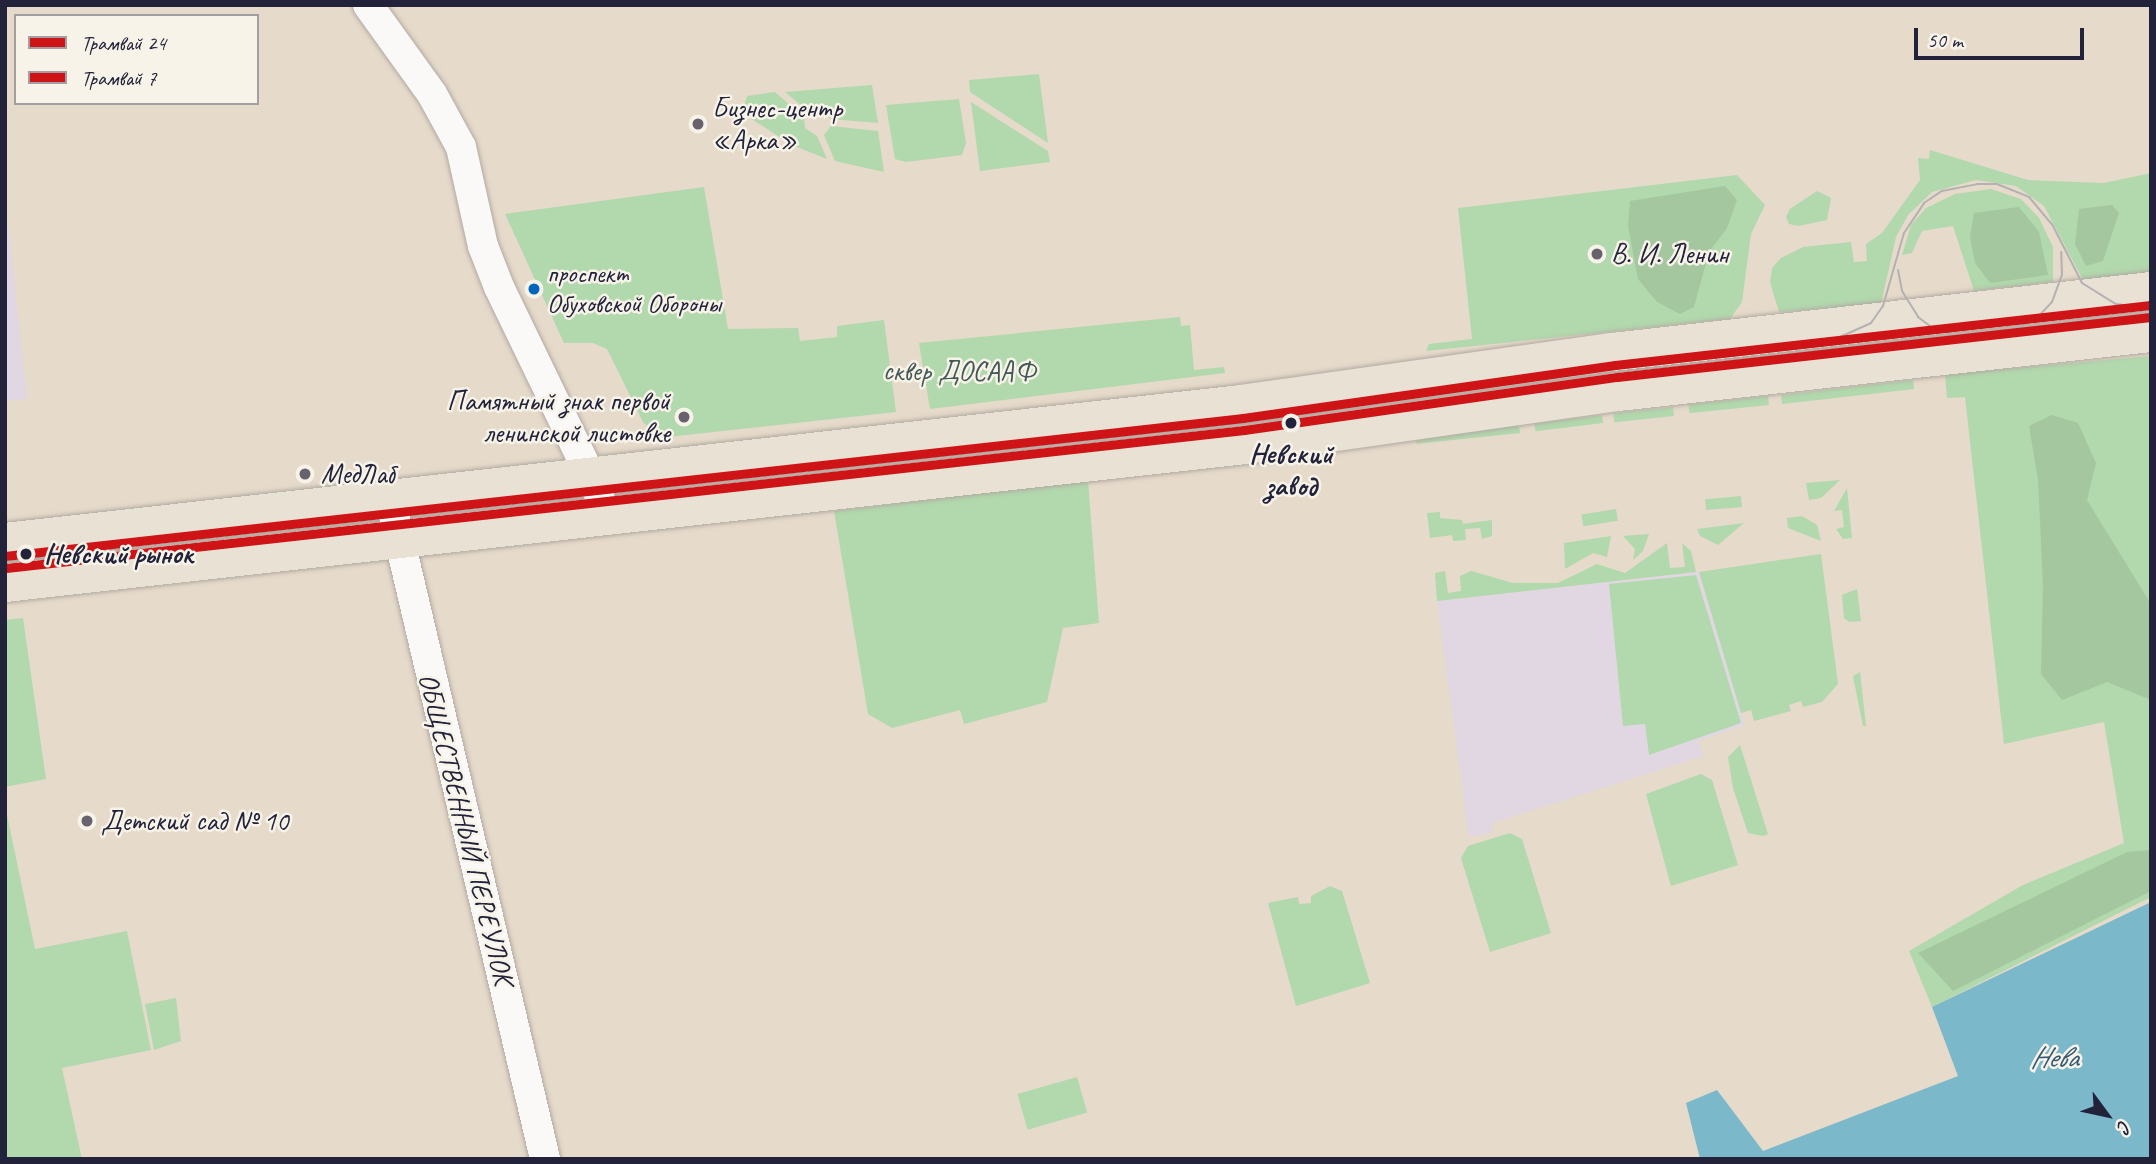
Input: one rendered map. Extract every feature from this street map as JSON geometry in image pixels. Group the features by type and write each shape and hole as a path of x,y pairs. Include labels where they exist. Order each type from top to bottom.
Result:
{"main road":[{"path":"5,542 1228,406 1613,352 2151,292"},
{"path":"5,583 1245,445 1618,392 2151,333"}],"street":[{"path":"368,5 432,94 461,147 483,246 499,287 592,476 607,514"},
{"name":"ОБЩЕСТВЕННЫЙ ПЕРЕУЛОК","path":"390,499 396,540 545,1159"}],"shaded area":[{"path":"5,193 27,399 5,401"},
{"path":"1699,572 1745,725 1698,741 1703,756 1492,823 1493,832 1469,837 1437,601"}],"green space":[{"path":"1039,74 1048,143 970,92 969,80"},
{"path":"872,85 878,123 831,119 818,109 809,112 785,92"},
{"path":"775,92 804,117 805,128 817,136 827,159 792,145 742,113 747,96"},
{"path":"959,99 966,143 962,155 906,162 895,159 886,105"},
{"path":"971,102 1048,151 1050,162 980,171"},
{"path":"831,126 878,131 884,172 835,161 824,135"},
{"path":"1930,150 2028,180 2104,183 2151,173 2151,273 2083,280 2044,206 2016,186 1976,180 1932,192 1908,215 1896,237 1881,304 1779,312 1770,282 1772,268 1781,258 1803,247 1851,242 1854,262 1867,261 1866,244 1882,233 1920,180 1918,158 1929,159"},
{"path":"1737,175 1765,205 1751,234 1742,302 1730,319 1426,351 1429,344 1472,339 1458,208"},
{"path":"1725,186 1737,200 1727,228 1709,252 1694,307 1680,314 1657,302 1638,279 1628,226 1630,201"},
{"name":"сквер ДОСААФ","path":"704,187 728,329 798,328 800,341 837,337 837,326 884,320 896,412 659,438 643,422 607,349 593,343 564,343 505,214"},
{"path":"1991,189 2021,199 2039,218 2053,247 2053,282 1974,291 1953,226 1922,231 1912,253 1902,255 1911,225 1926,208 1955,194"},
{"path":"1817,191 1831,198 1827,220 1798,226 1789,224 1786,217 1790,209"},
{"path":"2112,205 2119,213 2103,261 2086,266 2075,244 2079,209"},
{"path":"2019,207 2039,232 2048,275 1990,283 1975,263 1970,237 1974,213"},
{"name":"сквер ДОСААФ","path":"1180,317 1181,326 1190,325 1194,370 1224,367 1225,373 930,409 919,343"},
{"path":"2151,356 2151,897 1932,1007 1909,951 2023,885 2124,843 2104,722 2004,744 1965,397 1947,398 1945,374"},
{"path":"1913,380 1914,389 1782,404 1781,395"},
{"path":"1768,396 1769,405 1689,413 1688,404"},
{"path":"1673,407 1674,416 1614,422 1613,413"},
{"path":"1602,415 1603,423 1535,431 1535,423"},
{"path":"2052,415 2078,423 2096,463 2087,500 2149,601 2151,700 2107,682 2062,700 2041,674 2043,585 2038,480 2029,426"},
{"path":"1519,424 1520,433 1417,444 1416,435"},
{"path":"1088,480 1099,623 1063,628 1047,702 964,724 960,710 892,728 868,714 834,511"},
{"path":"1840,480 1821,498 1809,500 1806,483"},
{"path":"1847,488 1852,538 1843,539 1836,529 1844,527 1842,510 1834,511"},
{"path":"1741,496 1742,507 1706,510 1705,499"},
{"path":"1616,509 1618,521 1583,526 1581,514"},
{"path":"1440,512 1440,518 1462,520 1463,524 1492,520 1492,536 1482,539 1480,528 1465,529 1466,540 1453,541 1452,535 1430,538 1427,513"},
{"path":"1802,516 1817,525 1821,541 1788,528 1787,518"},
{"path":"1744,523 1718,545 1700,536 1697,529"},
{"path":"1649,534 1643,551 1633,560 1635,549 1623,536"},
{"path":"1611,536 1607,557 1593,553 1565,569 1564,543"},
{"path":"1667,543 1670,568 1685,567 1682,543 1691,551 1696,572 1437,601 1435,573 1445,571 1448,593 1461,591 1460,576 1471,571 1513,583 1558,583 1597,564 1625,573"},
{"path":"1821,554 1838,684 1822,702 1803,707 1801,701 1789,705 1791,711 1754,721 1751,710 1741,713 1699,572"},
{"path":"1696,575 1741,723 1649,755 1645,724 1623,726 1609,584"},
{"path":"1857,589 1861,621 1849,622 1844,618 1842,595"},
{"path":"23,618 46,779 5,787 5,620"},
{"path":"1860,672 1866,726 1863,726 1853,676"},
{"path":"1740,745 1768,834 1763,836 1748,833 1733,788 1728,757"},
{"path":"1701,774 1712,780 1738,865 1671,886 1646,794"},
{"path":"5,805 35,949 127,931 151,1050 62,1068 82,1159 5,1159"},
{"path":"1510,833 1522,839 1551,933 1490,952 1461,858 1468,846"},
{"path":"2151,850 2151,891 1953,991 1918,953 2127,852"},
{"path":"1330,886 1342,891 1370,983 1296,1006 1268,903 1298,897 1299,904 1311,903 1311,896"},
{"path":"176,998 181,1041 154,1050 145,1004"},
{"path":"1077,1077 1087,1113 1028,1130 1017,1094"}],"water":[{"name":"Нева","path":"2151,902 2151,1159 1700,1159 1686,1103 1717,1090 1763,1151 1958,1076 1932,1007"}],"tram line":[{"path":"1831,341 1871,323 1883,306 1904,233 1924,203 1942,191 1977,184 1997,184 2029,197 2052,224 2082,283 2116,304 2140,307"},
{"path":"2005,334 2037,318 2052,302 2062,275 2061,252"},
{"path":"1898,270 1902,291 1918,317 1934,329 1969,338"},
{"name":"24","path":"5,556 1243,418 1615,365 2151,305"},
{"name":"7","path":"6,568 1244,430 1617,377 2151,317"}],"place":[{"name":"Бизнес-центр «Арка»","path":"698,124"},
{"name":"В. И. Ленин","path":"1597,254"},
{"name":"проспект Обуховской Обороны","path":"534,289"},
{"name":"Памятный знак первой ленинской листовке","path":"684,417"},
{"name":"Невский завод","path":"1291,423"},
{"name":"МедЛаб","path":"305,474"},
{"name":"Невский рынок","path":"26,554"},
{"name":"Детский сад № 10","path":"87,821"}]}
